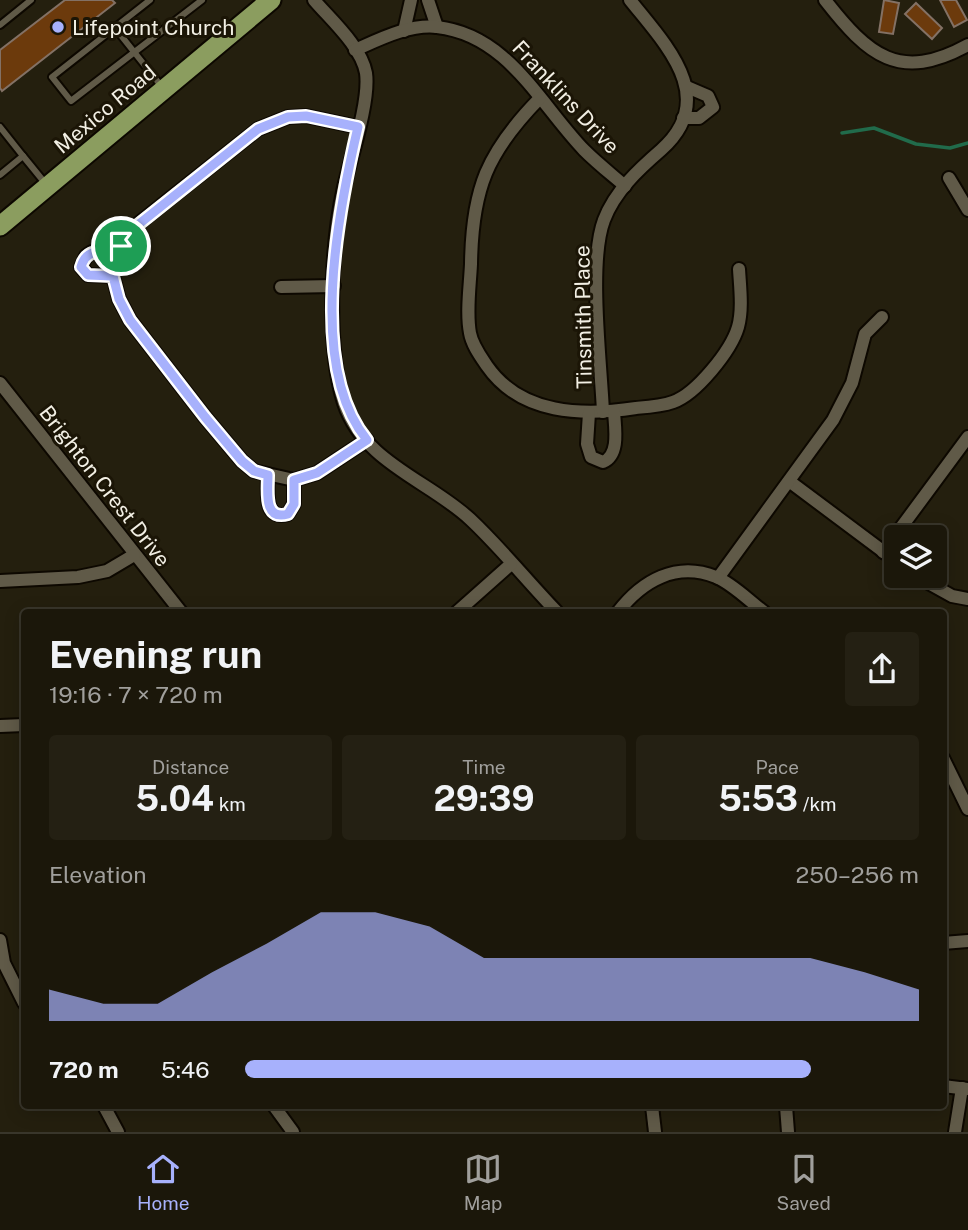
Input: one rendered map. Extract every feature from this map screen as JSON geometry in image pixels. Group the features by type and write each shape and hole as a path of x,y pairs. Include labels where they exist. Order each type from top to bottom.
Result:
{"main road":[{"name":"Mexico Road","path":"0,226 271,0"}],"street":[{"path":"314,0 355,50 366,70 367,86 339,215 334,286 333,340 344,404 357,428 398,471 469,518 554,609"},
{"path":"404,31 411,0"},
{"path":"428,0 436,27"},
{"path":"630,0 670,50 681,70 687,87 683,118 699,118 713,107 708,96 687,87"},
{"path":"825,0 847,28 869,48 898,62 926,61 954,53 968,45"},
{"name":"Franklins Drive","path":"355,50 404,31 436,27 473,35 490,45 517,68 585,151 625,186"},
{"path":"540,98 513,125 490,160 476,199 471,230 470,334 496,379 520,399 551,409 609,412 674,402 705,377 719,361 738,328 739,269"},
{"path":"358,127 306,116 288,117 258,129 134,228 118,253 113,276 119,299 130,320 205,417 242,461 254,471 294,480 317,473 367,440"},
{"name":"Tinsmith Place","path":"589,413 587,444 591,457 603,462 609,459 613,451 597,252 604,220 625,186 679,131 683,118"},
{"path":"948,178 968,210"},
{"path":"113,276 88,275 81,267 82,262 92,252 118,253"},
{"path":"281,287 334,286"},
{"path":"718,578 833,420 852,383 865,334 882,317"},
{"name":"Brighton Crest Drive","path":"0,383 179,609"},
{"path":"904,525 968,437"},
{"path":"268,475 267,505 272,512 281,516 288,514 294,504 294,480"},
{"path":"789,481 884,552"},
{"path":"0,581 78,577 107,572 134,555"},
{"path":"460,609 511,564"},
{"path":"621,609 642,586 664,573 701,573 718,578 760,609"},
{"path":"938,588 952,596 968,599"},
{"path":"0,726 21,724"},
{"path":"947,766 968,809"},
{"path":"0,940 2,963 21,998"},
{"path":"947,943 968,941"},
{"path":"947,1086 965,1088 955,1132"},
{"path":"106,1109 118,1132"},
{"path":"276,1109 293,1132"},
{"path":"652,1109 655,1132"},
{"path":"786,1109 788,1132"}],"lane":[{"path":"0,25 32,0"},
{"path":"150,0 52,78 71,101 202,0"},
{"path":"115,28 164,90"},
{"path":"0,127 48,187"},
{"path":"0,175 23,156"}],"building":[{"name":"Lifepoint Church","path":"65,0 112,0 115,3 2,91 0,50"},
{"path":"884,0 899,3 893,34 879,32"},
{"path":"940,0 956,0 967,20 954,27"},
{"path":"916,3 942,28 932,39 905,14"}],"waterway":[{"path":"842,133 874,128 916,144 950,148 968,143"}],"place":[{"name":"Lifepoint Church","path":"58,27"}],"route":[{"path":"306,116 358,127 337,225 333,340 344,404 367,440 317,473 294,480 294,504 288,514 281,516 272,512 267,505 268,475 254,471 242,461 130,320 119,299 113,276 88,275 81,267 86,256 92,252 118,253 121,246 134,228 258,129 288,117 306,116"}]}
